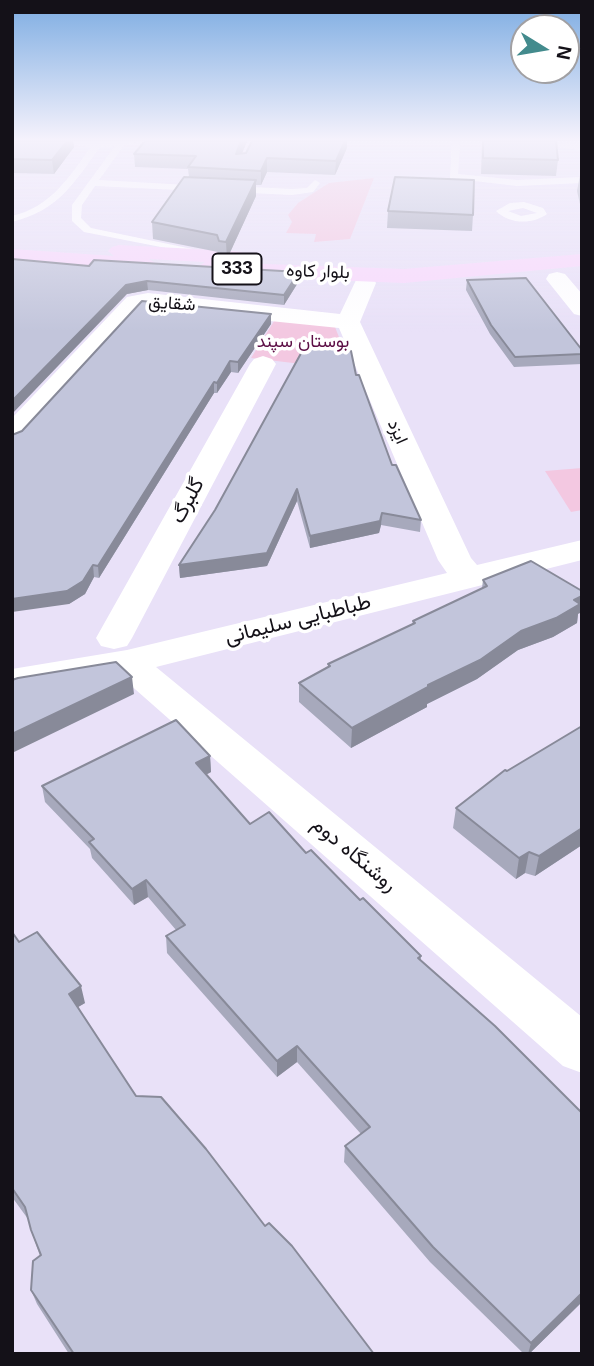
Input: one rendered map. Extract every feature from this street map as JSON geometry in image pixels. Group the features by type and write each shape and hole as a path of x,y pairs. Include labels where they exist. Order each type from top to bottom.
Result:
{"main road":[{"name":"بلوار کاوه","path":"12,242 213,257 400,266"},
{"name":"بلوار کاوه","path":"456,263 582,249"},
{"name":"بلوار کاوه","path":"12,256 181,267 400,266 582,260"}],"street":[{"path":"582,277 557,279 582,309"},
{"path":"348,322 365,283"},
{"name":"شقایق","path":"12,435 135,302 148,300 348,322"},
{"name":"ایزد","path":"348,322 462,569"},
{"name":"گلبرگ","path":"121,650 262,364"},
{"name":"طباطبایی سلیمانی","path":"462,569 582,528"},
{"name":"طباطبایی سلیمانی","path":"12,681 121,650 462,569 582,550"},
{"name":"طباطبایی سلیمانی","path":"12,656 121,650"},
{"name":"روشنگاه دوم","path":"121,650 582,1049"}],"lane":[{"path":"12,219 26,217 51,205"},
{"path":"77,205 76,219 88,230 213,257"}],"green space":[{"path":"297,205 363,205 350,239 314,242 316,234 286,233 292,222 288,215"},
{"name":"بوستان سپند","path":"276,318 335,327 352,370 251,358"},
{"path":"582,468 582,510 571,512 545,471"}],"building":[{"path":"164,205 244,205 226,242 219,241 217,235 152,222"},
{"path":"389,205 473,205 473,215 388,211"},
{"path":"12,259 89,266 94,260 299,272 284,295 147,281 126,285 12,401"},
{"path":"526,278 582,350 582,354 515,357 491,325 467,280"},
{"path":"142,301 271,314 238,362 230,361 217,383 214,382 98,566 93,565 83,581 67,591 12,599 12,435 22,431"},
{"path":"305,346 351,351 356,375 359,375 392,465 396,465 421,520 382,513 380,521 310,536 297,489 267,553 179,565 215,510"},
{"path":"531,561 582,591 582,596 574,600 580,604 556,618 521,631 480,660 428,685 352,728 299,683 330,666 328,664 487,586 483,580"},
{"path":"116,662 132,677 12,734 12,680"},
{"path":"176,720 210,756 196,763 250,824 269,812 306,853 311,850 360,900 363,898 421,956 418,958 495,1026 582,1113 582,1293 531,1343 433,1247 345,1146 370,1127 297,1046 277,1061 166,936 185,925 146,880 132,889 89,842 94,839 42,786"},
{"path":"582,726 582,828 539,856 529,852 519,858 456,808 505,770"},
{"path":"12,932 19,942 37,932 81,986 69,994 136,1096 161,1097 206,1149 265,1226 269,1223 292,1246 374,1354 74,1354 31,1290 33,1261 41,1255 25,1207 12,1188"}]}
